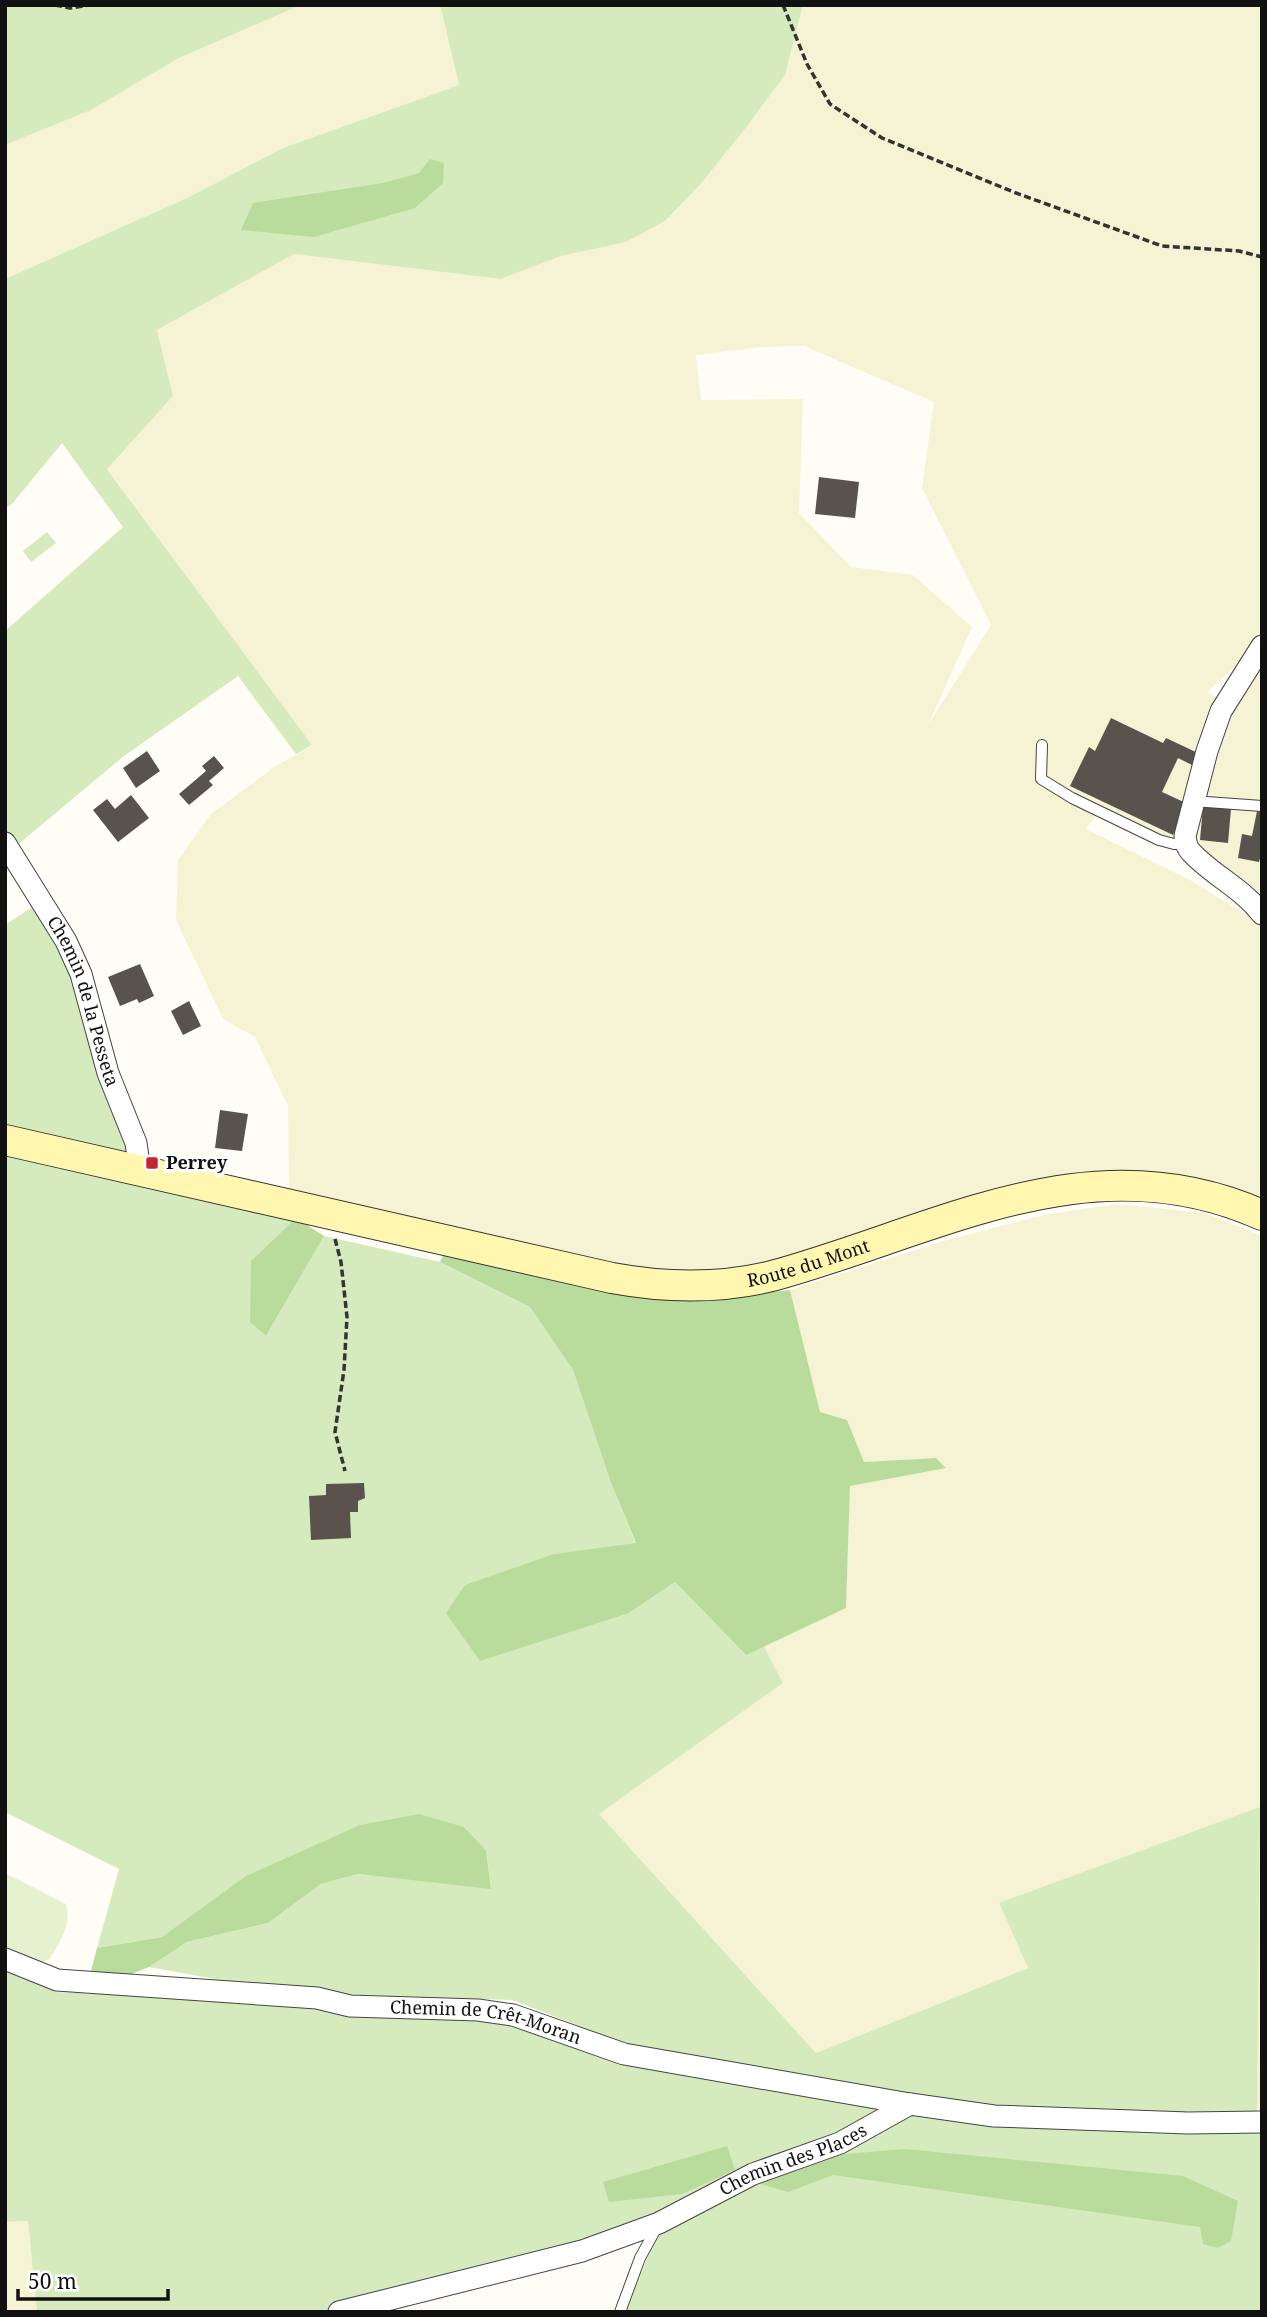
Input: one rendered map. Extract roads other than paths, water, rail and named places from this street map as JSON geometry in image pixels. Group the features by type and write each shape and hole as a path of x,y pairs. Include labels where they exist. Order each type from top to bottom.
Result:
{"main road":[{"name":"Route du Mont","path":"5,1140 632,1282 690,1286 734,1284 772,1276 1027,1196 1074,1187 1118,1185 1171,1189 1225,1200 1262,1215"}],"street":[{"path":"1262,646 1221,711 1186,828 1186,844 1192,853 1240,890 1262,914"},
{"name":"Chemin de la Pesseta","path":"5,843 66,941 81,974 108,1073 136,1143 139,1171"},
{"name":"Chemin de Crêt-Moran","path":"5,1959 57,1979 317,1998 350,2006 478,2010 513,2015 624,2054 910,2104"},
{"path":"910,2104 994,2116 1188,2123 1262,2122"},
{"name":"Chemin des Places","path":"339,2312 582,2251 659,2223 753,2174 840,2143 910,2104"}],"lane":[{"path":"1042,745 1041,779 1072,798 1159,841 1186,844"},
{"path":"1193,801 1262,806"},
{"path":"620,2312 640,2258 659,2223"}],"place":[{"name":"Perrey","path":"152,1163"}]}
